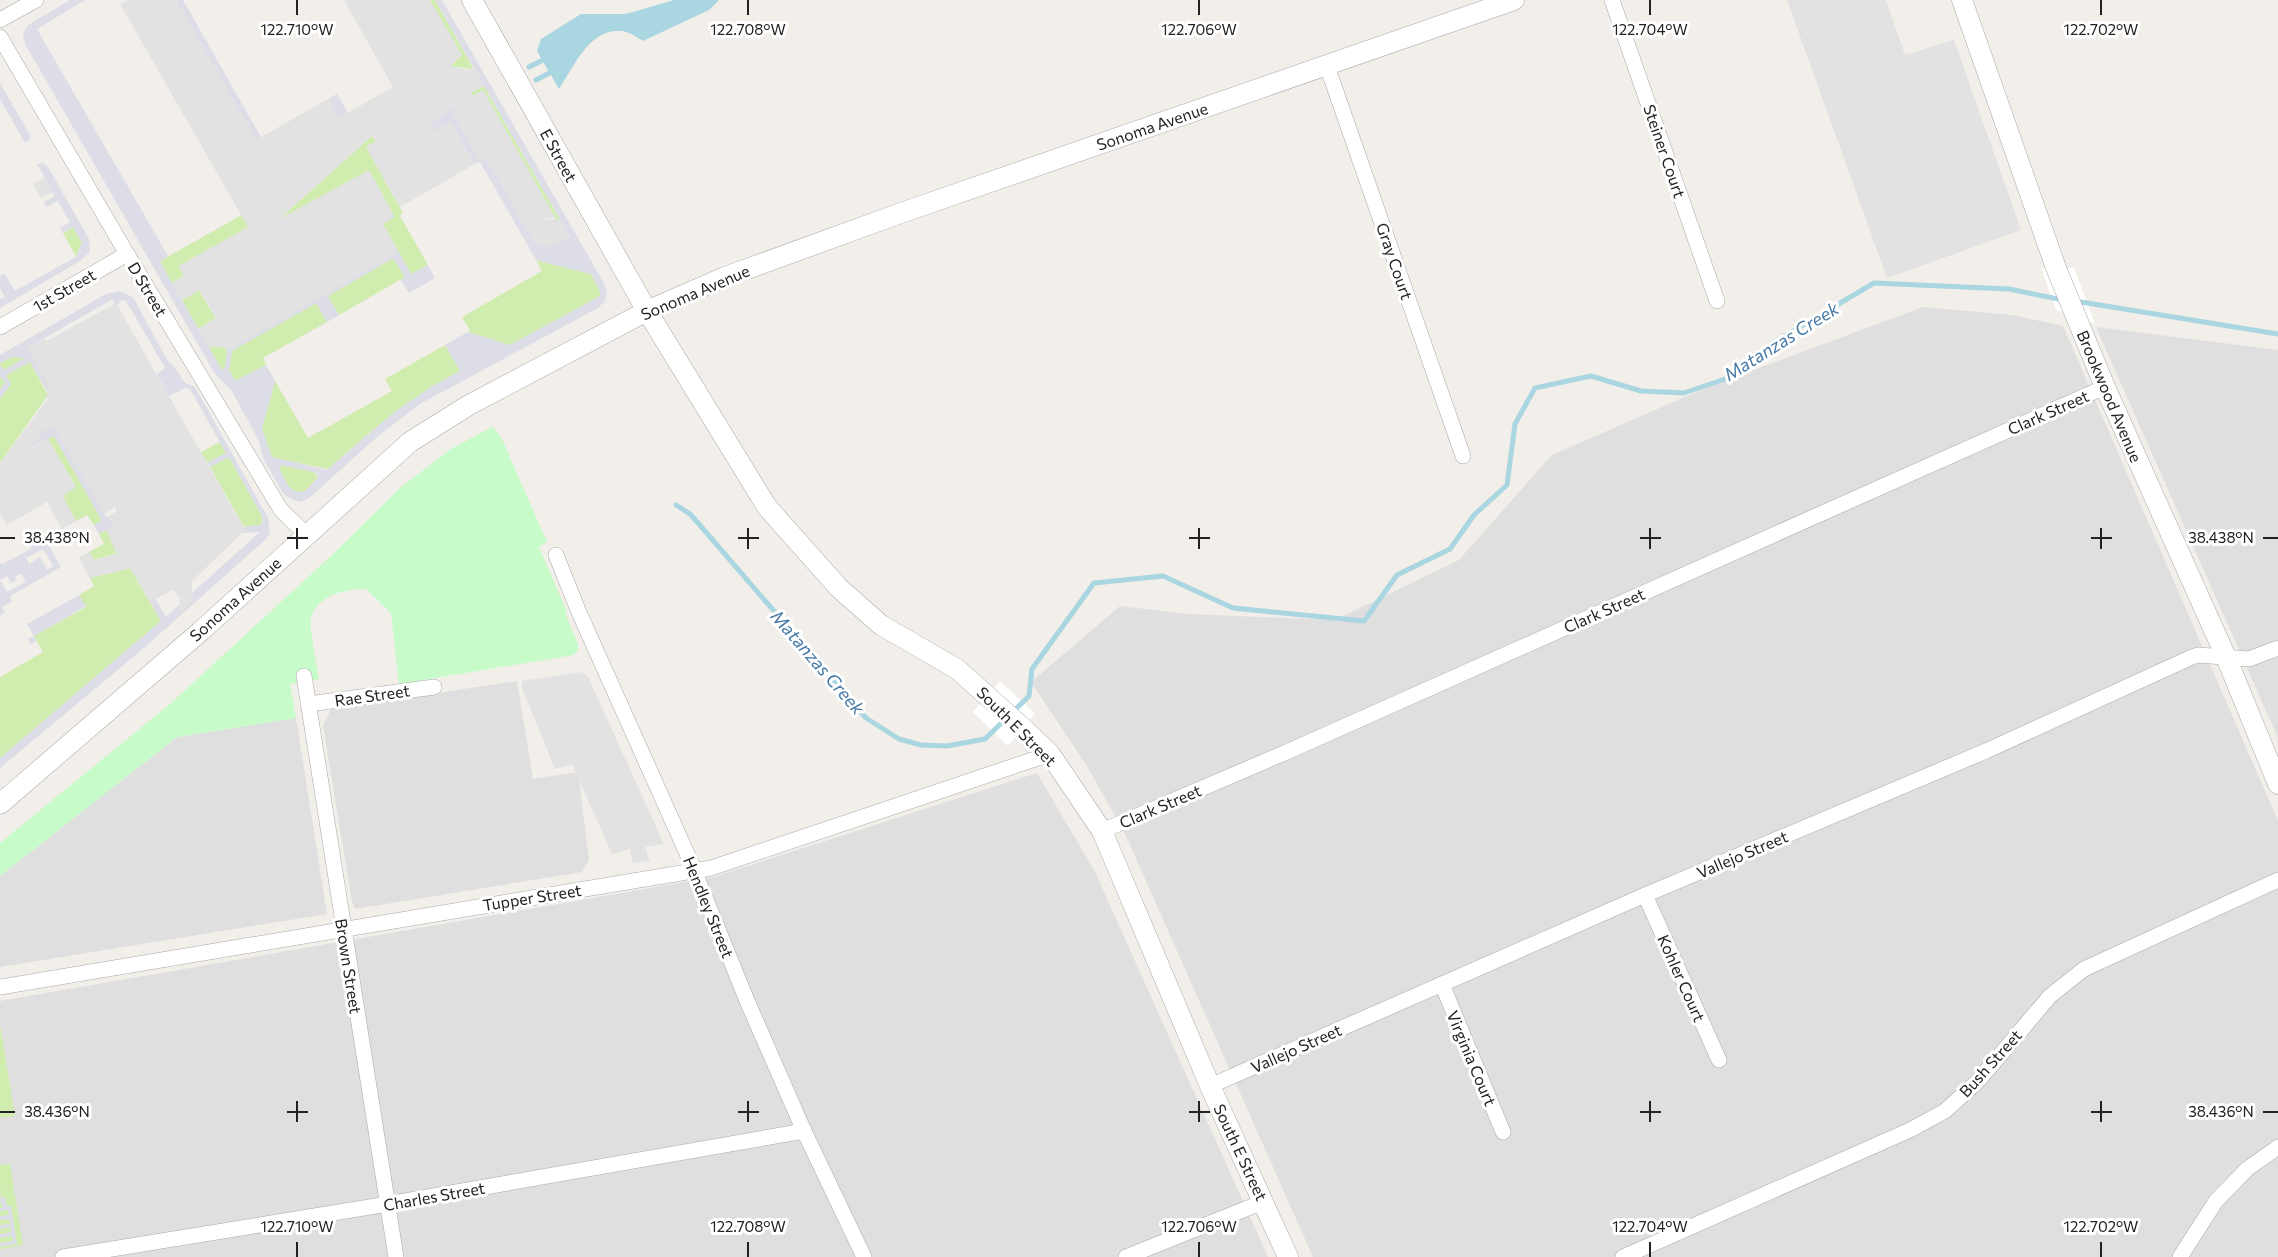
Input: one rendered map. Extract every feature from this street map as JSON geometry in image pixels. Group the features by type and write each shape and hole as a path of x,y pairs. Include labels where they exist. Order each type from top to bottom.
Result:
{"street":[{"path":"0,20 36,0"},
{"name":"E Street","path":"472,0 647,311"},
{"name":"Sonoma Avenue","path":"0,804 201,631 410,442 469,405 647,311 725,277 870,224 1514,0"},
{"name":"Steiner Court","path":"1612,0 1717,301"},
{"name":"Brookwood Avenue","path":"1962,0 2056,268 2105,387 2226,657 2278,784"},
{"name":"D Street","path":"0,37 127,254 285,515 306,534"},
{"name":"Gray Court","path":"1327,66 1463,456"},
{"name":"1st Street","path":"0,327 127,254"},
{"name":"South E Street","path":"647,311 767,507 839,588 881,625 957,669 1050,754 1102,831 1210,1086 1288,1257"},
{"name":"Clark Street","path":"1102,831 1310,741 2105,387"},
{"name":"Hendley Street","path":"556,555 804,1131 864,1257"},
{"name":"Vallejo Street","path":"1210,1086 1645,895 1986,751 2192,657 2198,655 2248,659 2278,648"},
{"name":"Brown Street","path":"304,675 396,1257"},
{"name":"Rae Street","path":"309,704 434,687"},
{"name":"Tupper Street","path":"0,987 711,868 1050,754"},
{"name":"Bush Street","path":"1623,1257 1910,1130 1945,1111 1978,1081 2050,996 2084,969 2278,880"},
{"name":"Kohler Court","path":"1645,895 1719,1060"},
{"name":"Virginia Court","path":"1442,984 1503,1132"},
{"name":"Charles Street","path":"63,1257 388,1204 804,1131"},
{"path":"2180,1257 2217,1201 2247,1169 2278,1147"},
{"path":"1126,1257 1263,1202"}],"shaded area":[{"path":"70,0 85,0 37,29 168,256 160,262 222,370 225,367 227,351 399,252 411,274 428,265 435,278 409,293 401,280 405,277 393,258 328,296 339,315 327,322 316,303 232,351 229,370 235,381 266,365 275,381 262,429 272,457 327,470 393,413 434,385 460,371 445,345 468,332 510,345 600,296 600,291 591,274 536,260 480,162 475,164 450,122 434,131 430,126 454,105 452,113 480,161 486,158 533,241 546,247 570,237 435,0 442,0 605,285 607,292 605,301 598,308 420,404 377,437 308,499 299,502 290,498 283,493 264,460 258,439 231,390 215,374 25,44 23,34 28,25","holes":["281,465 318,474 317,479 305,491 296,492 289,487 280,471"]},
{"path":"128,0 176,0 256,140 328,99 339,118 393,87 344,0 430,0 462,55 450,66 468,70 473,68 484,86 472,92 471,96 483,90 555,217 542,219 560,220 570,237 554,246 546,247 533,241 486,158 480,162 451,113 454,105 434,131 449,121 475,164 400,207 366,147 376,141 372,136 279,219 369,170 395,217 383,224 399,252 227,351 224,347 209,347 198,329 216,318 200,290 182,300 172,283 184,276 179,266 248,227 120,4"},
{"path":"176,0 183,0 261,137 256,140"},
{"path":"1787,0 1886,0 1905,55 1954,40 2021,230 1887,278"},
{"path":"0,83 30,135 30,140 25,143 0,99"},
{"path":"337,94 348,113 339,118 328,99"},
{"path":"43,163 48,167 89,239 90,252 80,261 0,308 0,299 5,297 0,288 0,276 4,273 15,291 76,257 82,243 73,227 63,233 60,228 70,222 58,201 46,207 44,202 55,196 37,164"},
{"path":"45,178 53,192 41,198 33,184"},
{"path":"119,291 133,297 167,360 174,366 184,382 195,387 268,518 270,533 144,648 0,768 0,758 161,621 150,602 155,598 166,617 177,607 182,612 195,599 192,593 260,532 241,533 245,530 244,527 263,524 262,516 229,457 210,467 207,463 226,453 190,389 185,388 169,396 157,374 165,368 126,301 121,300 118,305 114,304 113,299 27,348 50,389 47,391 30,362 6,375 11,384 0,399 0,390 5,382 0,377 0,365 4,370 25,358 12,357 0,363 0,355 106,294"},
{"path":"116,303 245,530 192,581 192,593 196,599 182,612 177,607 180,604 180,597 172,590 150,602 130,568 90,578 79,558 89,552 95,560 117,554 106,530 113,526 108,517 117,511 115,507 104,514 54,428 35,446 48,439 76,487 63,496 76,521 62,529 47,502 7,525 0,513 0,463 47,400 47,391 50,389 26,348 45,338 47,341"},
{"path":"1923,307 2012,315 2063,326 2278,821 2278,1257 1313,1257 1126,836 1087,766 1031,682 1120,606 1187,614 1335,620 1459,560 1552,455 1708,387"},
{"path":"2096,327 2278,350 2278,738"},
{"path":"54,428 106,517 114,526 99,534 94,525 100,522 100,517 54,436 33,446 44,430"},
{"path":"46,540 61,567 10,596 12,602 2,607 5,613 0,615 0,580 0,563 3,564 32,548 31,546","holes":["43,549 53,566 47,570 40,557 29,564 26,558","21,573 26,582 7,592 0,580 7,576 11,583"]},
{"path":"79,595 86,606 34,636 27,624"},
{"path":"34,636 36,641 31,644 28,639"},
{"path":"582,672 588,677 664,844 645,847 650,861 633,863 630,849 612,854 572,764 555,769 522,688 522,681"},
{"path":"517,681 533,779 578,772 589,860 582,872 355,909 323,726 331,709"},
{"path":"296,718 327,914 0,967 0,876 177,737"},
{"path":"1037,773 1095,872 1268,1257 0,1257 0,1249 22,1245 10,1164 0,1165 0,1118 14,1115 0,1024 0,1001 713,877"},
{"path":"0,1189 1,1198 5,1198 7,1206 11,1206 17,1244 0,1247 0,1243 13,1241 12,1236 0,1238 0,1234 11,1232 10,1227 0,1229 0,1225 10,1224 9,1219 0,1220 0,1216 9,1215 8,1210 0,1211 3,1207 0,1202"}],"green space":[{"path":"430,0 435,0 473,68 450,66"},
{"path":"484,86 560,220 557,221 483,90 472,96 472,92"},
{"path":"372,136 376,141 366,147 403,213 400,216 428,265 411,274 383,224 395,217 276,222"},
{"path":"242,215 249,227 179,266 184,276 172,283 160,261"},
{"path":"73,227 82,242 76,257 63,233"},
{"path":"394,258 405,277 339,315 327,296"},
{"path":"536,260 591,274 600,291 600,297 510,345 468,332 470,330 462,317 542,271"},
{"path":"199,290 216,319 198,329 182,300"},
{"path":"316,303 327,322 263,358 266,365 235,381 229,370 231,351"},
{"path":"445,345 460,371 407,404 328,469 274,458 272,455 262,429 275,381 308,438 392,391 385,379"},
{"path":"209,347 224,347 228,353 224,370 221,369"},
{"path":"12,357 26,358 30,362 48,395 0,463 0,363"},
{"path":"492,427 501,437 547,542 539,547 578,644 578,650 574,655 399,684 391,613 366,589 334,594 320,603 311,618 319,679 290,684 296,718 177,737 0,876 0,843 170,704 332,555 401,487 451,449"},
{"path":"54,436 100,517 100,522 94,525 87,515 76,521 63,497 76,487 48,439"},
{"path":"220,442 226,453 207,463 201,452"},
{"path":"229,457 262,516 262,525 244,527 210,467"},
{"path":"281,465 314,472 318,477 305,491 296,492 289,487 280,471"},
{"path":"106,530 118,553 94,560 89,552 104,544 99,534"},
{"path":"130,568 161,621 0,758 0,677 43,652 34,636 86,607 79,595 94,586 90,578"},
{"path":"0,1024 15,1116 0,1118"},
{"path":"10,1164 23,1245 0,1249 0,1165"}],"water":[{"path":"674,0 719,0 709,10 643,41 622,31 600,36 577,60 559,89 537,51 541,39 581,14 626,14"}],"pier":[{"path":"2041,268 2074,268 2095,324 2056,310"},
{"path":"1000,681 1035,714 1008,746 973,712"}],"waterway":[{"path":"529,67 549,57"},
{"path":"536,80 553,71"},
{"name":"Matanzas Creek","path":"676,505 690,514 699,524 866,718 899,739 921,745 947,746 985,739 1029,696 1032,669 1094,583 1163,576 1233,608 1364,621 1397,575 1450,549 1474,515 1507,485 1515,424 1535,388 1591,376 1641,391 1684,393 1725,379 1771,344 1874,283 2009,289 2063,300"},
{"name":"Matanzas Creek","path":"2075,301 2278,334"}]}
